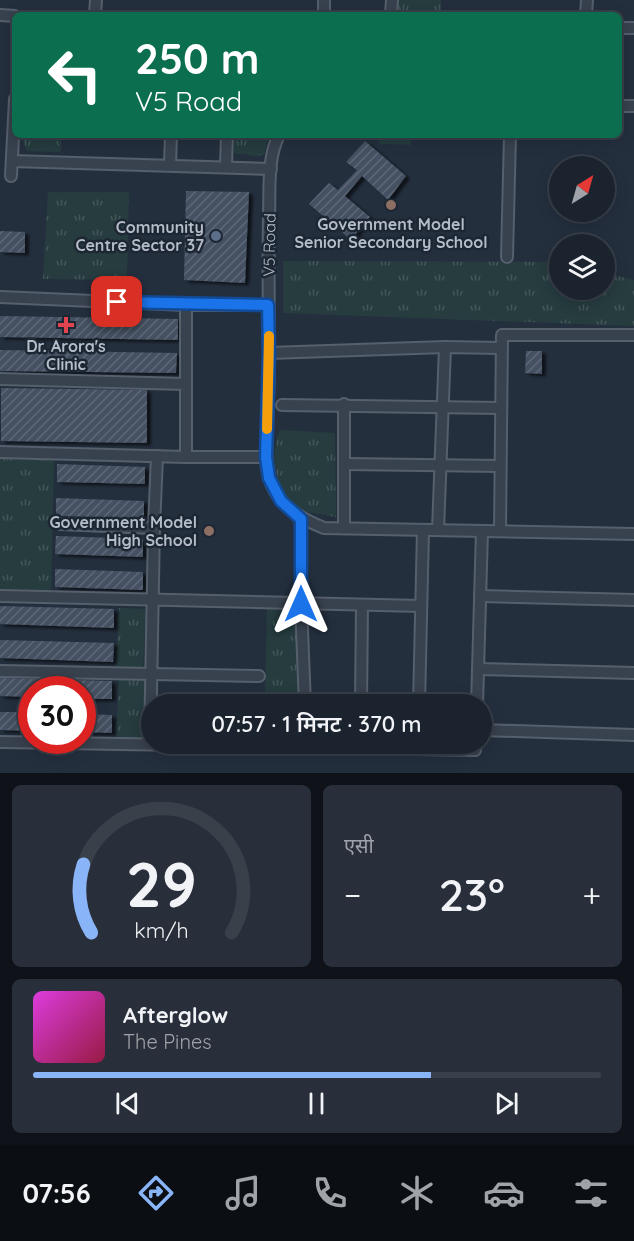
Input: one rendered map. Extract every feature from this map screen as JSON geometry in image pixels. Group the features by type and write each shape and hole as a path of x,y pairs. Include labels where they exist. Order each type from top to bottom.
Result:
{"street":[{"path":"11,176 13,138"},
{"path":"170,165 171,138"},
{"path":"226,166 227,138"},
{"name":"V5 Road","path":"278,138 274,145 271,169 266,457 269,478 281,501 301,519"},
{"path":"507,257 510,138"},
{"path":"12,161 271,169"},
{"path":"0,297 186,305 268,305"},
{"path":"186,305 186,457"},
{"path":"500,531 502,335 634,335"},
{"path":"438,530 445,347"},
{"path":"269,353 445,347 501,348"},
{"path":"0,379 186,384"},
{"path":"282,405 501,408"},
{"path":"344,405 344,528"},
{"path":"0,452 266,457"},
{"path":"151,694 157,456"},
{"path":"344,464 500,466"},
{"path":"305,694 301,519 324,528 634,534"},
{"path":"60,524 154,528"},
{"path":"419,694 423,530"},
{"path":"477,694 482,531"},
{"path":"0,596 421,606"},
{"path":"480,596 634,600"},
{"path":"360,694 362,605"},
{"path":"478,669 634,673"},
{"path":"0,671 259,676"},
{"path":"492,730 634,735"},
{"path":"0,742 141,744"}],"green space":[{"path":"398,0 441,0 441,12 397,12"},
{"path":"23,138 61,138 61,152 27,151"},
{"path":"234,138 268,138 264,155 234,153"},
{"path":"380,138 411,138 411,145 379,144"},
{"path":"48,192 129,192 127,280 43,279"},
{"path":"283,261 549,262 549,300 615,300 615,275 634,280 634,326 283,313"},
{"path":"280,430 335,433 336,517 307,512 283,497 274,457"},
{"path":"0,456 54,457 51,594 0,593"},
{"path":"267,606 302,607 300,694 265,694"},
{"path":"119,608 146,609 143,667 116,666"},
{"path":"119,679 146,680 145,694 141,694 141,738 116,737"}],"building":[{"path":"365,141 406,176 388,200 362,176 345,196 370,217 351,240 309,204 329,183 338,190 357,170 346,162"},
{"name":"Community Centre Sector 37","path":"186,191 249,192 245,283 184,280"},
{"path":"0,231 25,232 25,253 0,252"},
{"path":"0,316 178,319 178,340 0,337"},
{"path":"0,350 177,353 176,373 0,371"},
{"path":"526,351 542,351 542,374 525,373"},
{"path":"1,388 147,390 147,443 1,441"},
{"path":"57,464 145,467 145,484 57,482"},
{"path":"56,498 144,501 144,518 56,516"},
{"path":"56,536 143,539 143,557 55,554"},
{"path":"55,569 143,572 143,590 55,587"},
{"path":"0,606 114,609 114,628 0,624"},
{"path":"0,640 114,643 113,662 0,658"},
{"path":"0,678 18,678 18,697 0,696"},
{"path":"96,681 112,681 112,699 96,699"},
{"path":"0,712 18,712 18,731 0,730"},
{"path":"96,714 112,715 112,733 96,732"}],"slow traffic":[{"path":"267,429 269,336"}],"place":[{"name":"Government Model Senior Secondary School","path":"391,205"},
{"name":"Community Centre Sector 37","path":"216,236"},
{"name":"Dr. Arora's Clinic","path":"66,325"},
{"name":"Government Model High School","path":"209,531"}],"route":[{"path":"117,302 268,305 266,457 269,478 281,501 301,519 301,604"}]}
